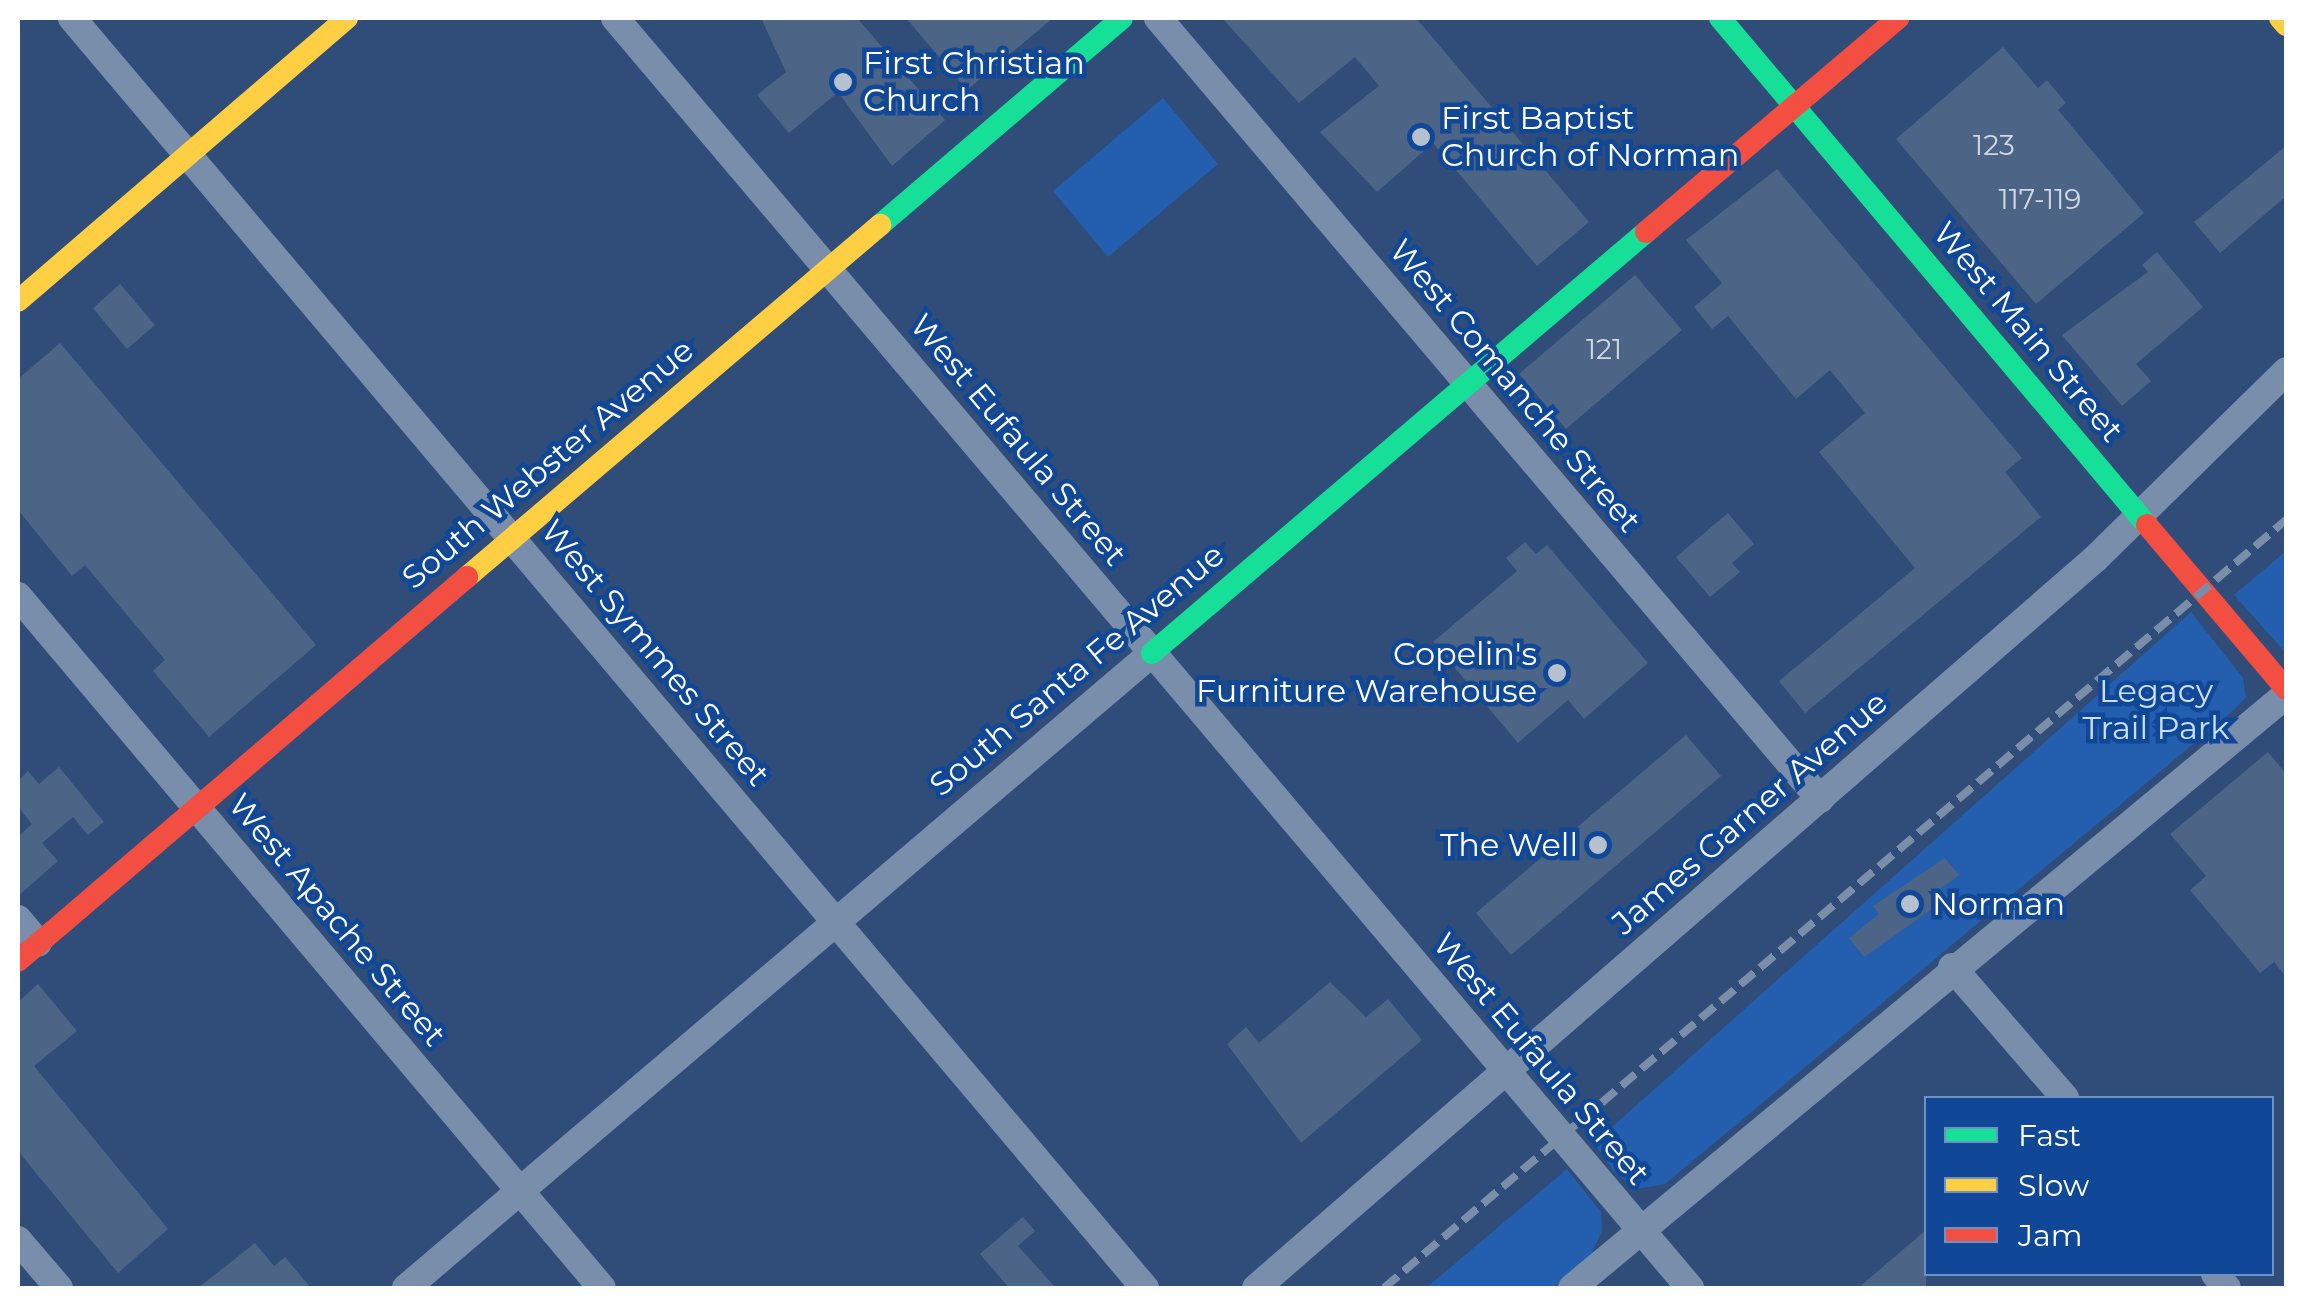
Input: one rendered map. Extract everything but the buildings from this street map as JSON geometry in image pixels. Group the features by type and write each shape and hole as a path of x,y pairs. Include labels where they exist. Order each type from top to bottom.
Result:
{"street":[{"name":"West Symmes Street","path":"72,18 1145,1288"},
{"path":"18,301 347,18"},
{"name":"West Eufaula Street","path":"616,18 1690,1288"},
{"name":"South Webster Avenue","path":"28,952 1122,18"},
{"name":"West Comanche Street","path":"1158,18 1820,799"},
{"name":"West Main Street","path":"1720,18 2286,692"},
{"name":"South Santa Fe Avenue","path":"406,1288 1898,18"},
{"path":"2280,18 2286,25"},
{"name":"James Garner Avenue","path":"1256,1288 1820,799 2284,376"},
{"name":"West Apache Street","path":"18,596 602,1288"},
{"path":"1572,1288 2286,692"},
{"path":"18,919 28,952"},
{"path":"1952,967 2063,1096"},
{"path":"18,1240 59,1288"}],"green space":[{"path":"1163,98 1218,164 1108,257 1053,191"},
{"name":"Legacy Trail Park","path":"2286,551 2286,653 2234,595"},
{"name":"Legacy Trail Park","path":"2191,612 2243,678 2246,697 2234,710 1665,1184 1638,1189 1615,1173 1594,1143"},
{"path":"1567,1169 1601,1212 1602,1231 1591,1255 1553,1288 1426,1288"}],"railway":[{"path":"1384,1288 2286,520"}],"traffic: fast":[{"path":"880,225 1122,18"},
{"path":"1720,18 2147,525"},
{"path":"1152,653 1646,232"}],"traffic: slow":[{"path":"18,301 347,18"},
{"path":"2280,18 2286,25"},
{"path":"467,577 880,225"}],"traffic: jam":[{"path":"1646,232 1898,18"},
{"path":"2147,525 2286,689"},
{"path":"18,961 467,577"}],"place":[{"name":"First Christian Church","path":"843,82"},
{"name":"First Baptist Church of Norman","path":"1421,137"},
{"name":"Copelin's Furniture Warehouse","path":"1557,673"},
{"name":"The Well","path":"1598,845"},
{"name":"Norman","path":"1910,904"}]}
